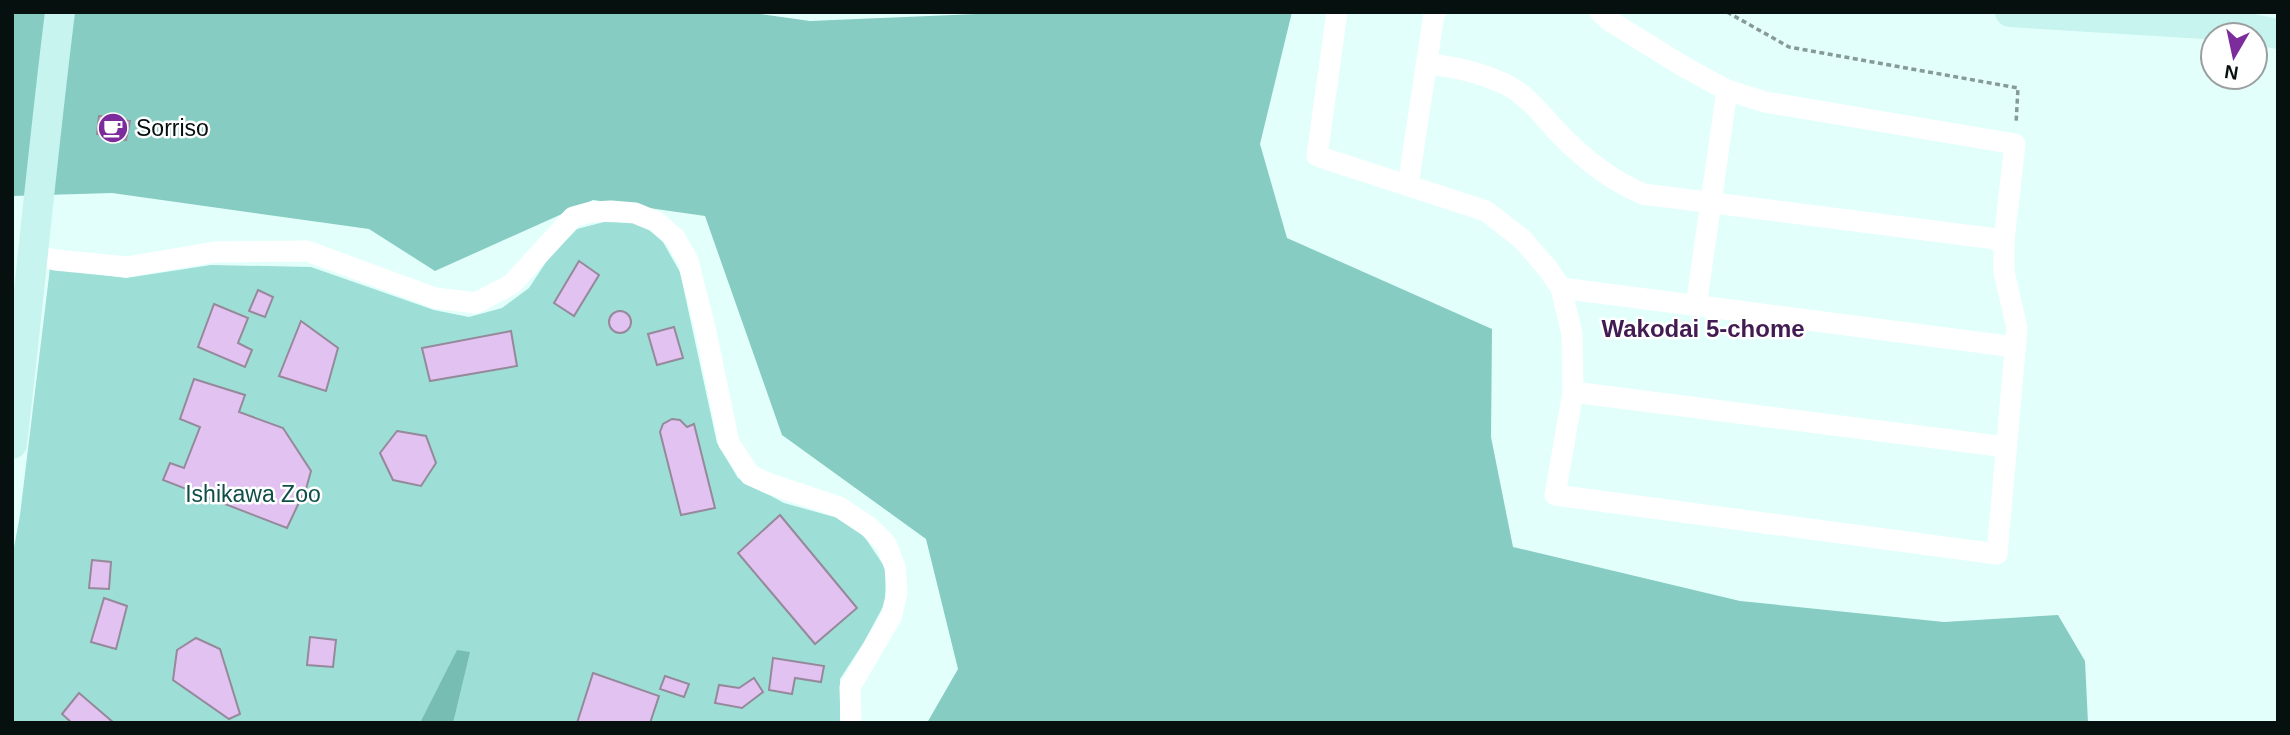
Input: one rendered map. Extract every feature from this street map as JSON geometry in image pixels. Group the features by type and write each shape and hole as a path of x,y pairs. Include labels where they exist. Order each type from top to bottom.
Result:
{"street":[{"path":"12,444 60,12"},
{"path":"1337,12 1317,156 1486,211 1522,239 1561,288 1572,334 1573,392 1555,495 1997,554 2017,328 2004,272 2004,240 2015,144 1765,102 1727,90 1686,68 1600,12"},
{"path":"2010,12 2236,26 2278,34"},
{"path":"1408,185 1426,64 1429,13"},
{"path":"1426,64 1448,66 1506,84 1540,111 1594,166 1619,184 1643,194 2004,240"},
{"path":"1696,306 1727,90"},
{"path":"34,254 55,260 127,267 215,252 307,251 435,298 476,303 512,284 573,217 591,212 611,211 635,214 657,222 675,238 688,261 729,443 750,475 839,507 869,527 886,544 895,567 897,593 891,617 850,687 851,723"},
{"path":"1561,288 2015,347"},
{"path":"1573,392 2006,447"}],"path":[{"path":"1727,12 1789,47 2018,88 2015,144"}],"green space":[{"name":"Ishikawa Zoo","path":"604,222 641,223 663,242 680,272 717,443 738,478 784,503 838,518 860,530 886,569 885,603 840,679 840,723 12,723 12,558 20,515 50,268 126,278 211,265 311,267 434,310 469,317 502,308 529,288 548,259 577,229"}],"shaded area":[{"path":"12,12 746,12 810,21 1022,12 1292,12 1260,144 1287,238 1492,329 1491,437 1513,547 1740,601 1944,622 2058,615 2085,661 2088,723 927,723 958,669 926,539 782,435 705,216 593,200 435,271 369,229 112,193 12,196"},
{"path":"457,650 470,652 453,723 420,723"}],"building":[{"name":"Sorriso","path":"99,116 130,121 126,140 97,134"},
{"path":"579,261 599,275 574,316 554,303"},
{"path":"258,290 273,297 265,317 249,311"},
{"path":"214,304 248,318 238,343 252,350 245,367 198,347"},
{"path":"620,311 628,314 631,322 628,330 620,333 612,330 609,322 612,314"},
{"path":"301,321 338,348 326,391 279,376"},
{"path":"674,327 683,358 657,365 648,334"},
{"path":"511,331 517,366 430,381 422,348"},
{"path":"194,379 245,395 239,412 283,428 311,471 304,496 287,528 163,480 170,463 184,468 200,427 180,419"},
{"path":"672,419 680,420 687,427 694,424 715,508 681,515 660,432 663,424"},
{"path":"397,431 426,436 436,463 421,486 393,480 380,453"},
{"path":"780,515 857,608 815,644 738,553"},
{"path":"92,560 111,562 109,589 89,588"},
{"path":"104,598 127,606 116,649 91,642"},
{"path":"310,637 336,640 333,667 307,665"},
{"path":"196,638 220,649 240,714 229,719 173,680 177,650"},
{"path":"773,658 824,666 821,682 795,678 792,694 769,690"},
{"path":"593,673 659,696 650,723 577,723"},
{"path":"665,676 689,684 684,697 660,689"},
{"path":"754,678 763,692 742,708 715,703 719,685 739,688"},
{"path":"79,693 114,723 72,723 62,714"}],"place":[{"name":"Sorriso","path":"113,128"}],"district":[{"name":"Wakodai 5-chome","path":"1703,329"}]}
